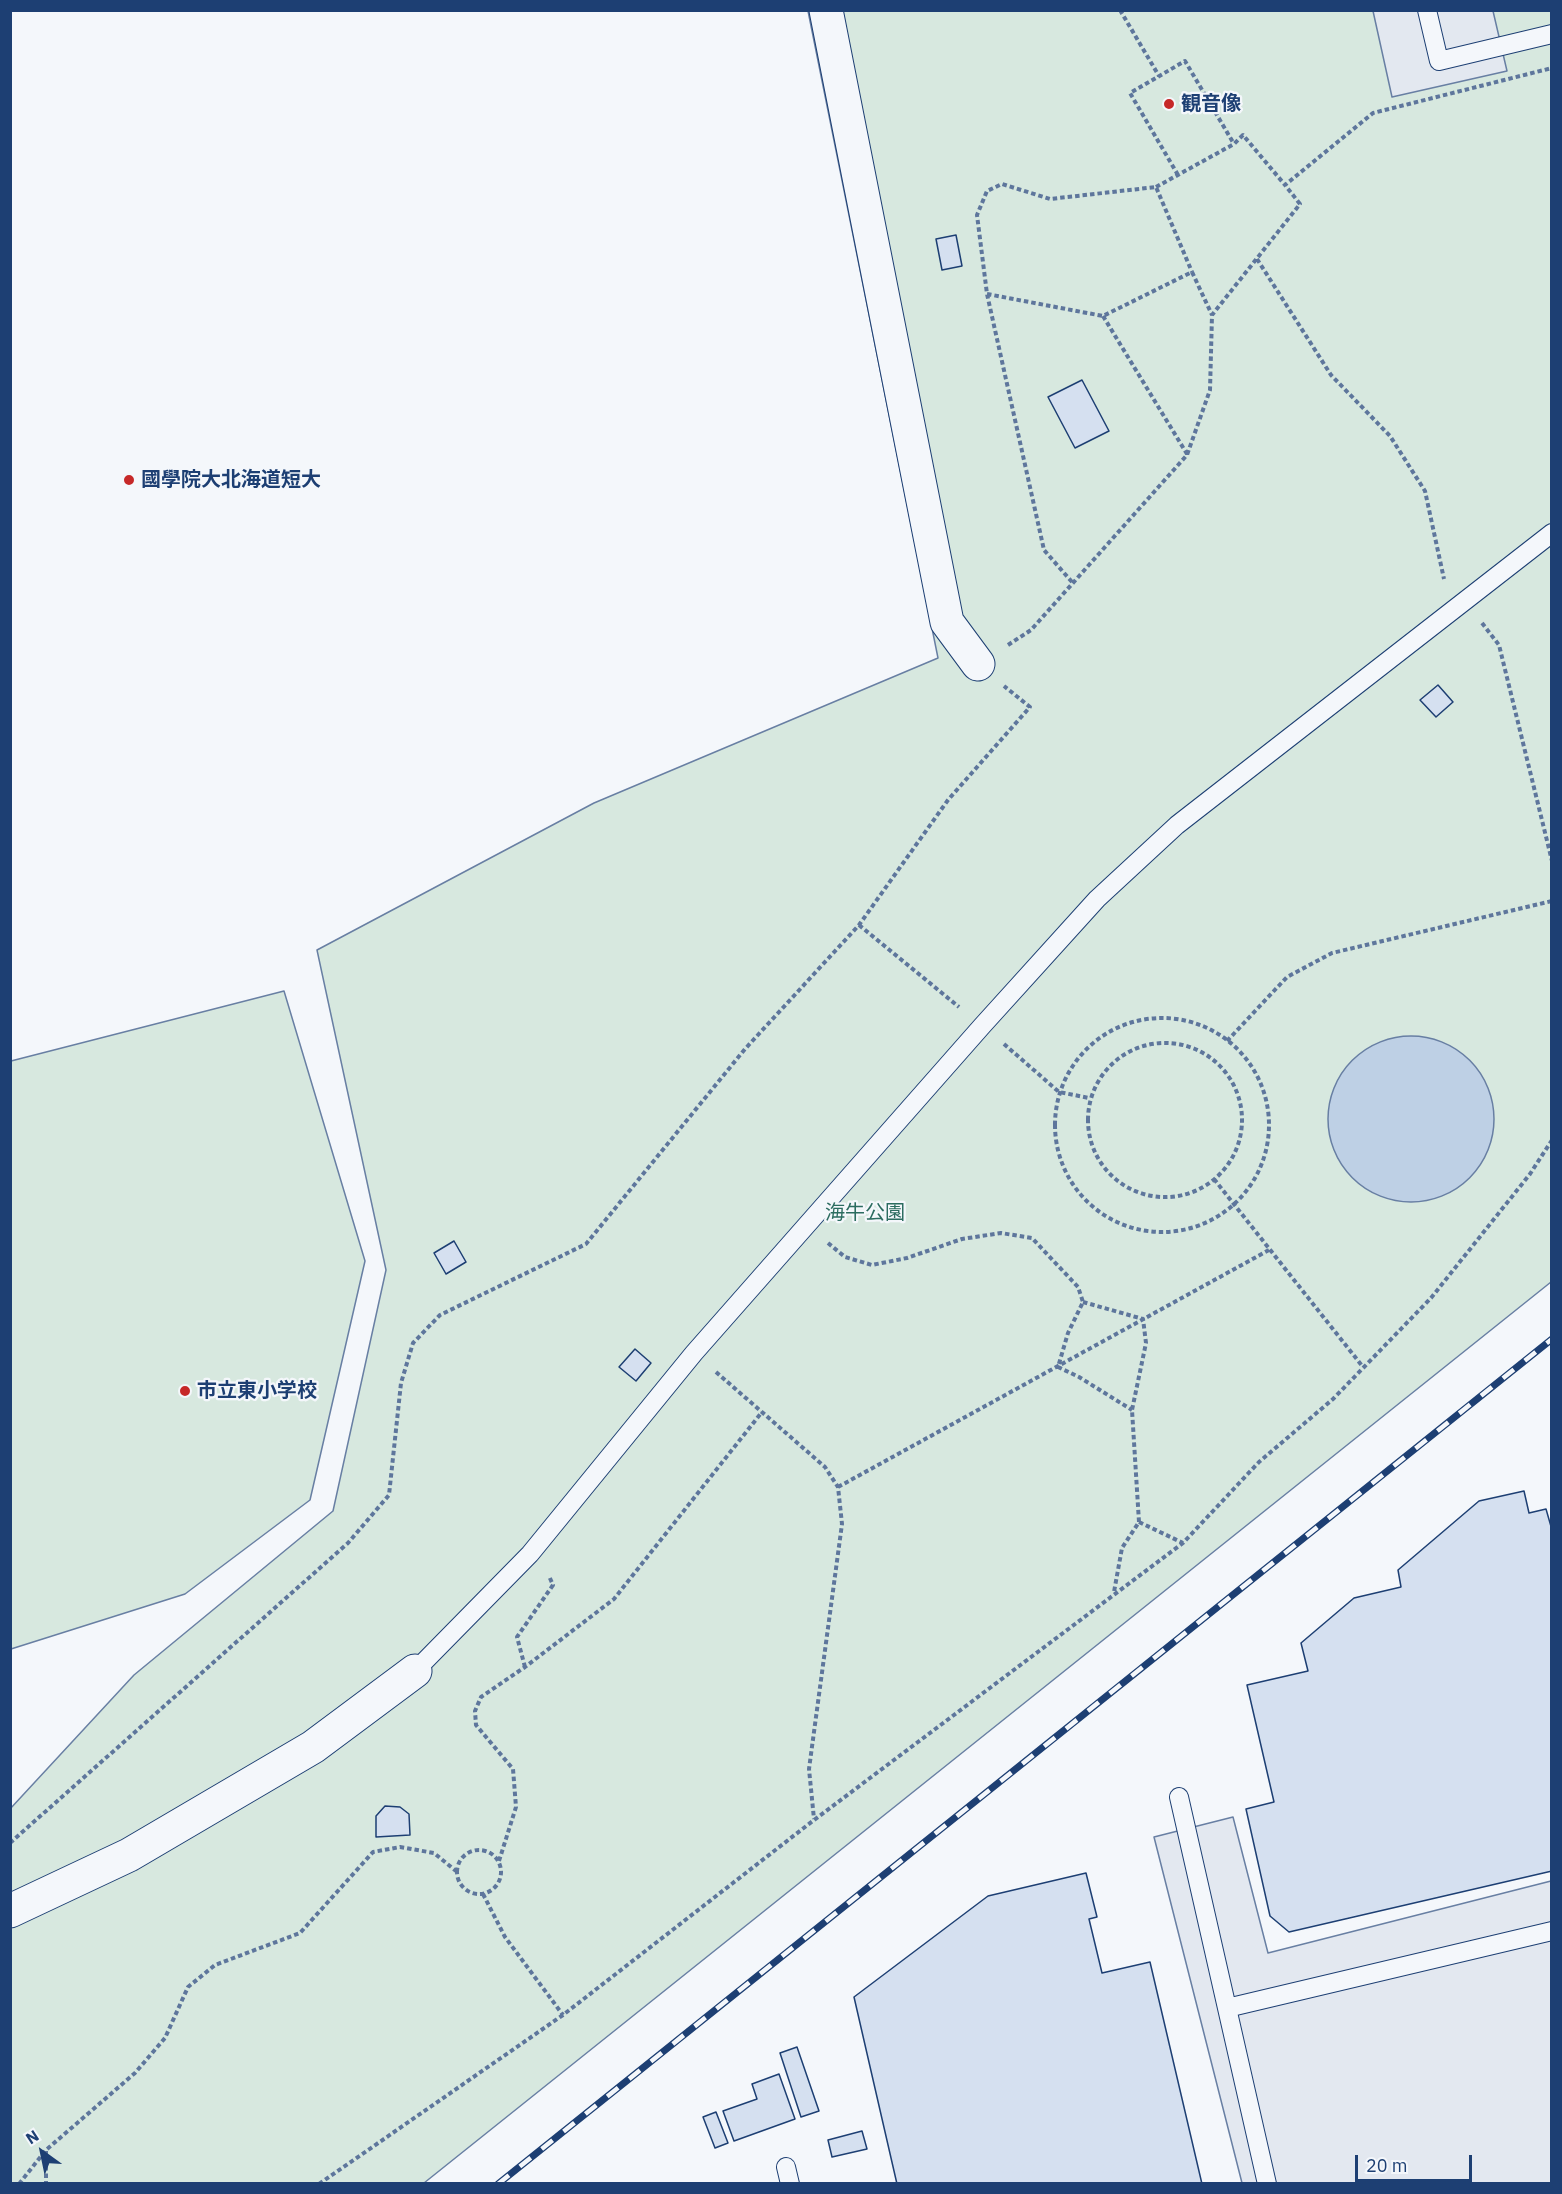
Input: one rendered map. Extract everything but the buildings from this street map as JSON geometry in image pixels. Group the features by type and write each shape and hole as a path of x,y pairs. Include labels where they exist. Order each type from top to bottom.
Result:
{"street":[{"path":"826,10 947,622 978,664"},
{"path":"10,1911 129,1855 313,1747 416,1671"}],"lane":[{"path":"1427,10 1439,61 1551,34"},
{"path":"416,1671 530,1554 694,1353 1097,899 1177,825 1551,533"},
{"path":"1179,1797 1267,2184"},
{"path":"1227,2008 1551,1931"}],"path":[{"path":"1120,10 1160,76"},
{"path":"1178,175 1130,93 1185,61 1234,144"},
{"path":"1285,185 1373,113 1551,68"},
{"path":"1072,582 1044,550 987,294 976,215 987,191 1002,184 1050,199 1156,188 1234,144 1243,135 1300,204 1212,315"},
{"path":"10,1843 348,1543 389,1495 401,1383 413,1343 440,1315 586,1244 745,1049 859,925 948,800 1030,707 978,664 1031,630 1187,455 1210,390 1212,315 1156,188"},
{"path":"1257,259 1331,375 1390,436 1425,490 1444,578 1499,645 1551,861"},
{"path":"987,294 1103,316 1192,272"},
{"path":"1103,316 1187,455"},
{"path":"1227,1041 1287,977 1332,953 1551,901"},
{"path":"1170,1017 1205,1026 1235,1046 1257,1073 1269,1107 1269,1143 1257,1177 1235,1205 1201,1226 1161,1234 1121,1226 1088,1204 1064,1172 1054,1132 1059,1092 1076,1061 1101,1036 1134,1021 1170,1017"},
{"path":"1177,1043 1212,1058 1236,1086 1243,1124 1233,1160 1214,1179 1206,1187 1171,1198 1133,1192 1104,1170 1087,1136 1089,1098 1108,1066 1140,1046 1177,1043"},
{"path":"319,2184 562,2015 814,1820 1114,1592 1183,1543 1259,1462 1333,1399 1431,1298 1530,1174 1551,1140"},
{"path":"1214,1179 1363,1367"},
{"path":"806,1226 845,1257 872,1265 907,1258 962,1239 1001,1233 1032,1238 1078,1287 1083,1302 1068,1333 1058,1367"},
{"path":"838,1487 1269,1250"},
{"path":"1083,1302 1143,1319"},
{"path":"1114,1592 1122,1548 1139,1522 1132,1410 1146,1343 1143,1319"},
{"path":"694,1353 825,1467 838,1487 842,1524 809,1769 814,1820"},
{"path":"1058,1367 1079,1377 1132,1410"},
{"path":"499,1861 488,1850 474,1849 461,1857 456,1871 459,1884 469,1893 483,1894 495,1888 502,1875 499,1861 516,1807 513,1769 476,1725 475,1712 481,1697 525,1667 614,1599 762,1412"},
{"path":"1139,1522 1183,1543"},
{"path":"525,1667 517,1637 553,1585 549,1575 530,1554"},
{"path":"19,2184 46,2150 135,2073 165,2038 188,1988 215,1965 300,1933 373,1852 400,1847 434,1853 456,1871"},
{"path":"483,1894 505,1937 562,2015"},
{"path":"46,2150 46,2184"}],"green space":[{"name":"海牛公園","path":"808,11 1551,11 1551,1282 424,2183 11,2183 10,1809 134,1675 333,1511 386,1270 317,950 594,803 938,658"},
{"name":"市立東小学校","path":"284,991 365,1261 310,1500 185,1594 11,1649 11,1061"}],"shaded area":[{"path":"1373,11 1493,11 1507,71 1392,97"},
{"path":"1233,1817 1268,1953 1551,1881 1551,2183 1242,2183 1154,1837"}],"water":[{"path":"1411,1036 1427,1037 1443,1042 1470,1060 1488,1087 1493,1103 1493,1135 1488,1151 1470,1178 1443,1196 1427,1201 1411,1202 1395,1201 1379,1196 1352,1178 1334,1151 1329,1135 1328,1119 1329,1103 1334,1087 1352,1060 1379,1042 1395,1037"}],"railway":[{"path":"498,2184 1552,1339"}],"place":[{"name":"観音像","path":"1169,104"},
{"name":"國學院大北海道短大","path":"129,480"},
{"name":"市立東小学校","path":"185,1391"}]}
